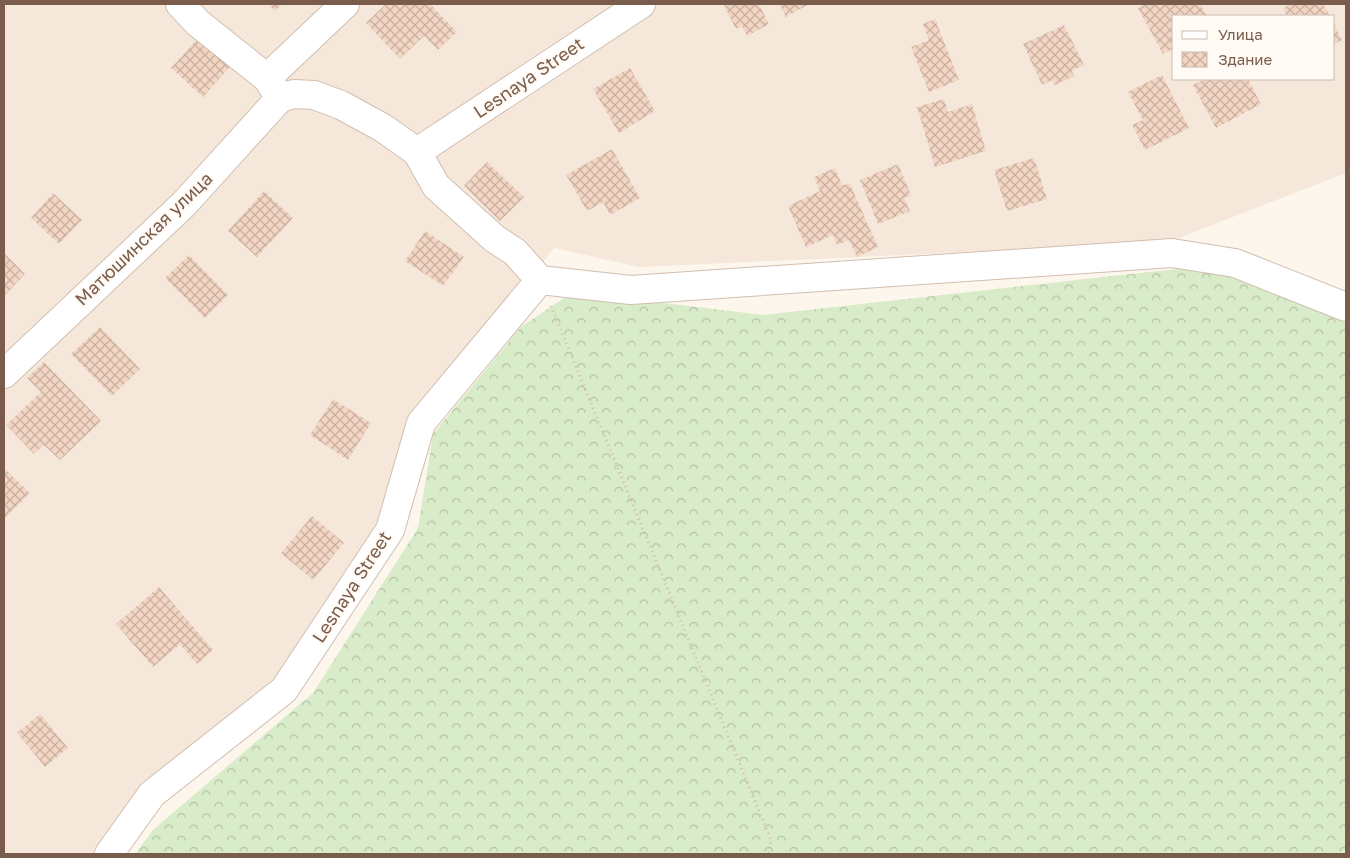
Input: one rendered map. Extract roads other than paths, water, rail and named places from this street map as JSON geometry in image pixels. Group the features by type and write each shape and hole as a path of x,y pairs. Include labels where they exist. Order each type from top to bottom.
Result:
{"street":[{"path":"180,4 198,23 274,88 294,94 314,95 341,105 383,128 417,152 436,186 495,239 515,252 540,280 631,290 1172,253 1235,262 1346,307"},
{"name":"Матюшинская улица","path":"4,374 184,204 274,88 345,4"},
{"name":"Lesnaya Street","path":"417,152 641,4"},
{"name":"Lesnaya Street","path":"109,854 152,794 284,690 390,530 420,423 540,280"}]}
